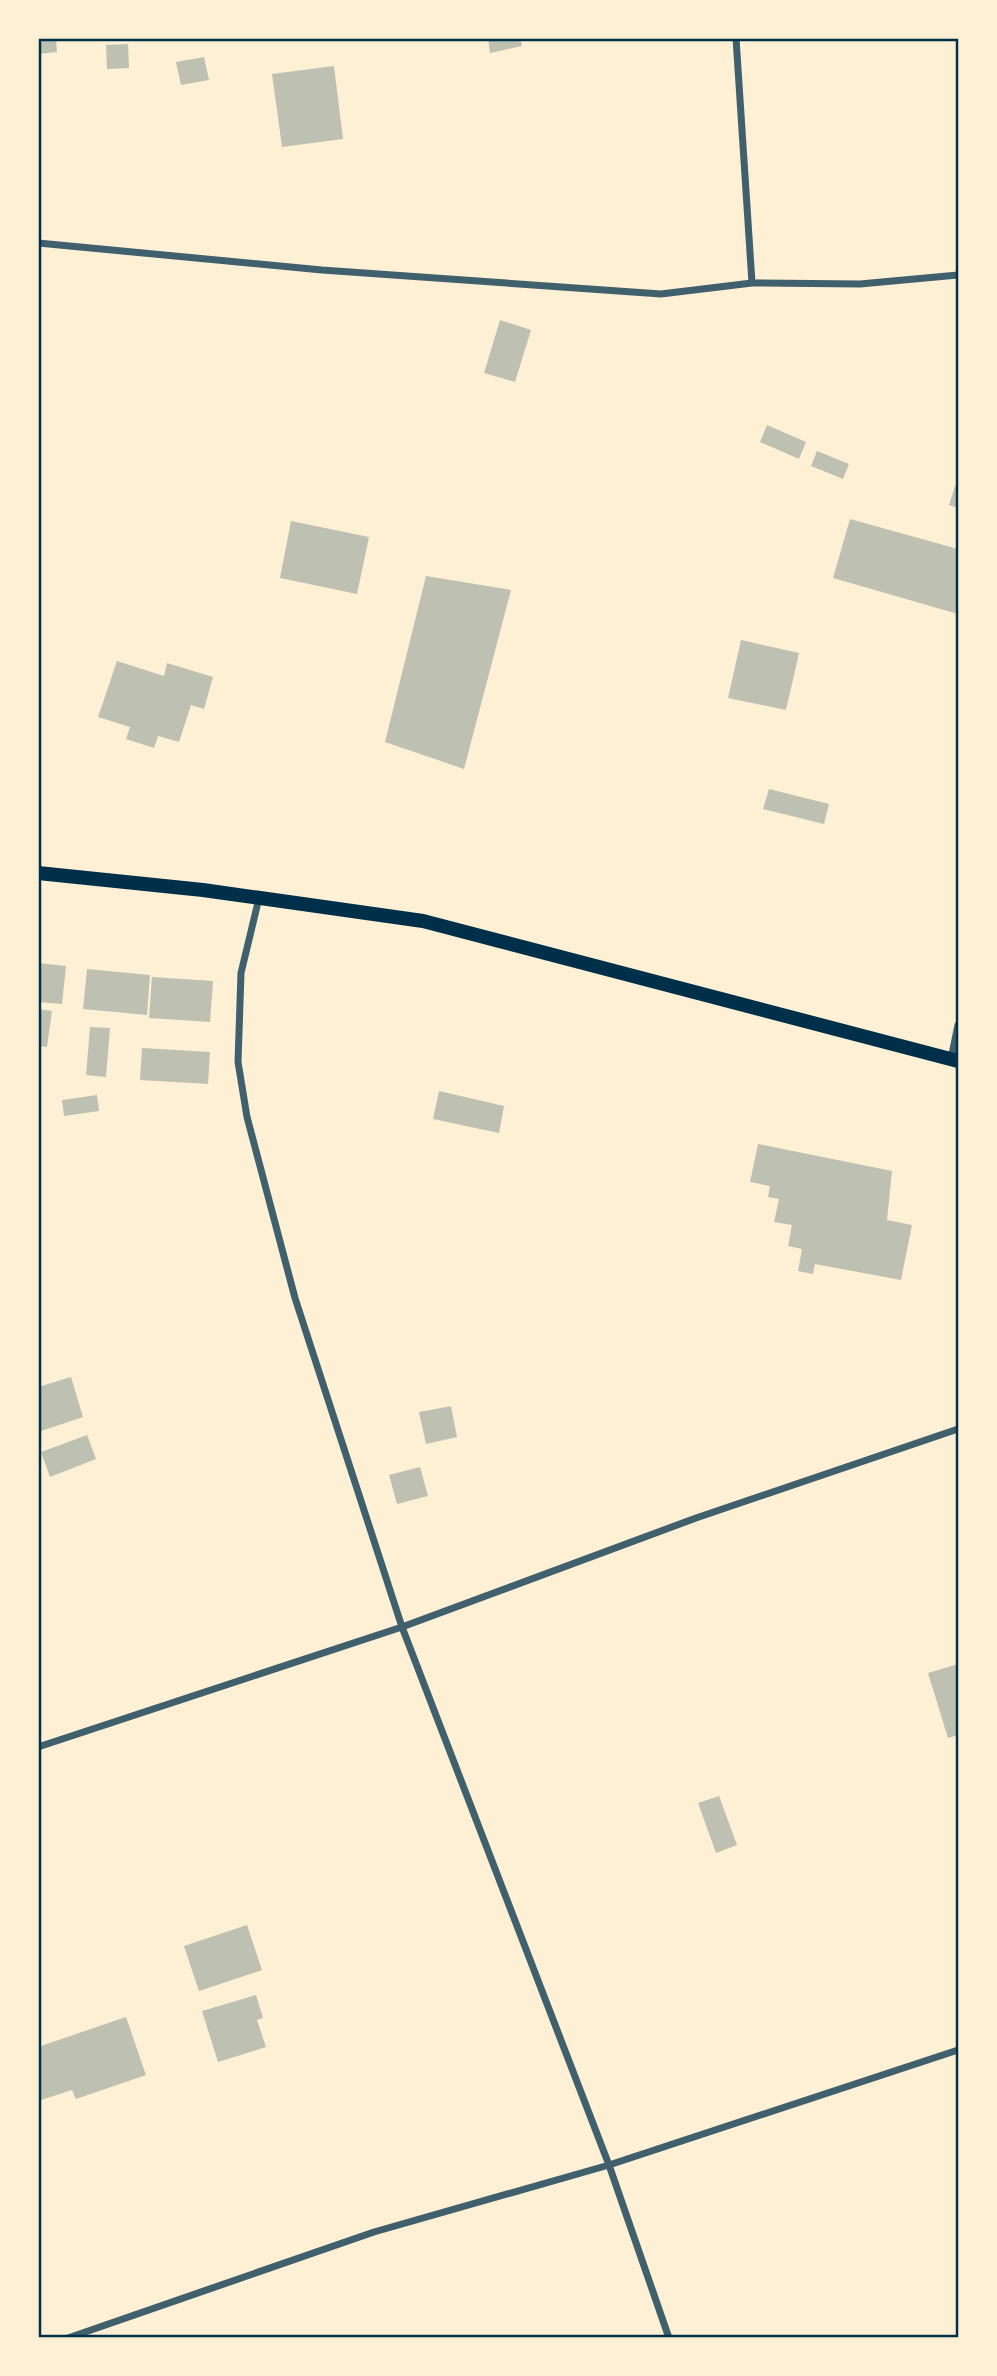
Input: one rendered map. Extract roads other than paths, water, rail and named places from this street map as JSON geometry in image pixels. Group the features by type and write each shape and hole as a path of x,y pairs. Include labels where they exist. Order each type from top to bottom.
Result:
{"main road":[{"path":"38,873 260,897 423,921 955,1060"}],"street":[{"path":"736,38 752,283"},
{"path":"38,243 322,270 661,294 752,283 860,284 958,275"},
{"path":"260,897 241,973 237,1020 238,1062 247,1116 295,1298 402,1627 608,2165 669,2337"},
{"path":"955,1060 958,1025"},
{"path":"38,1747 402,1627 696,1518 958,1429"},
{"path":"68,2337 373,2232 608,2165 958,2050"}]}
